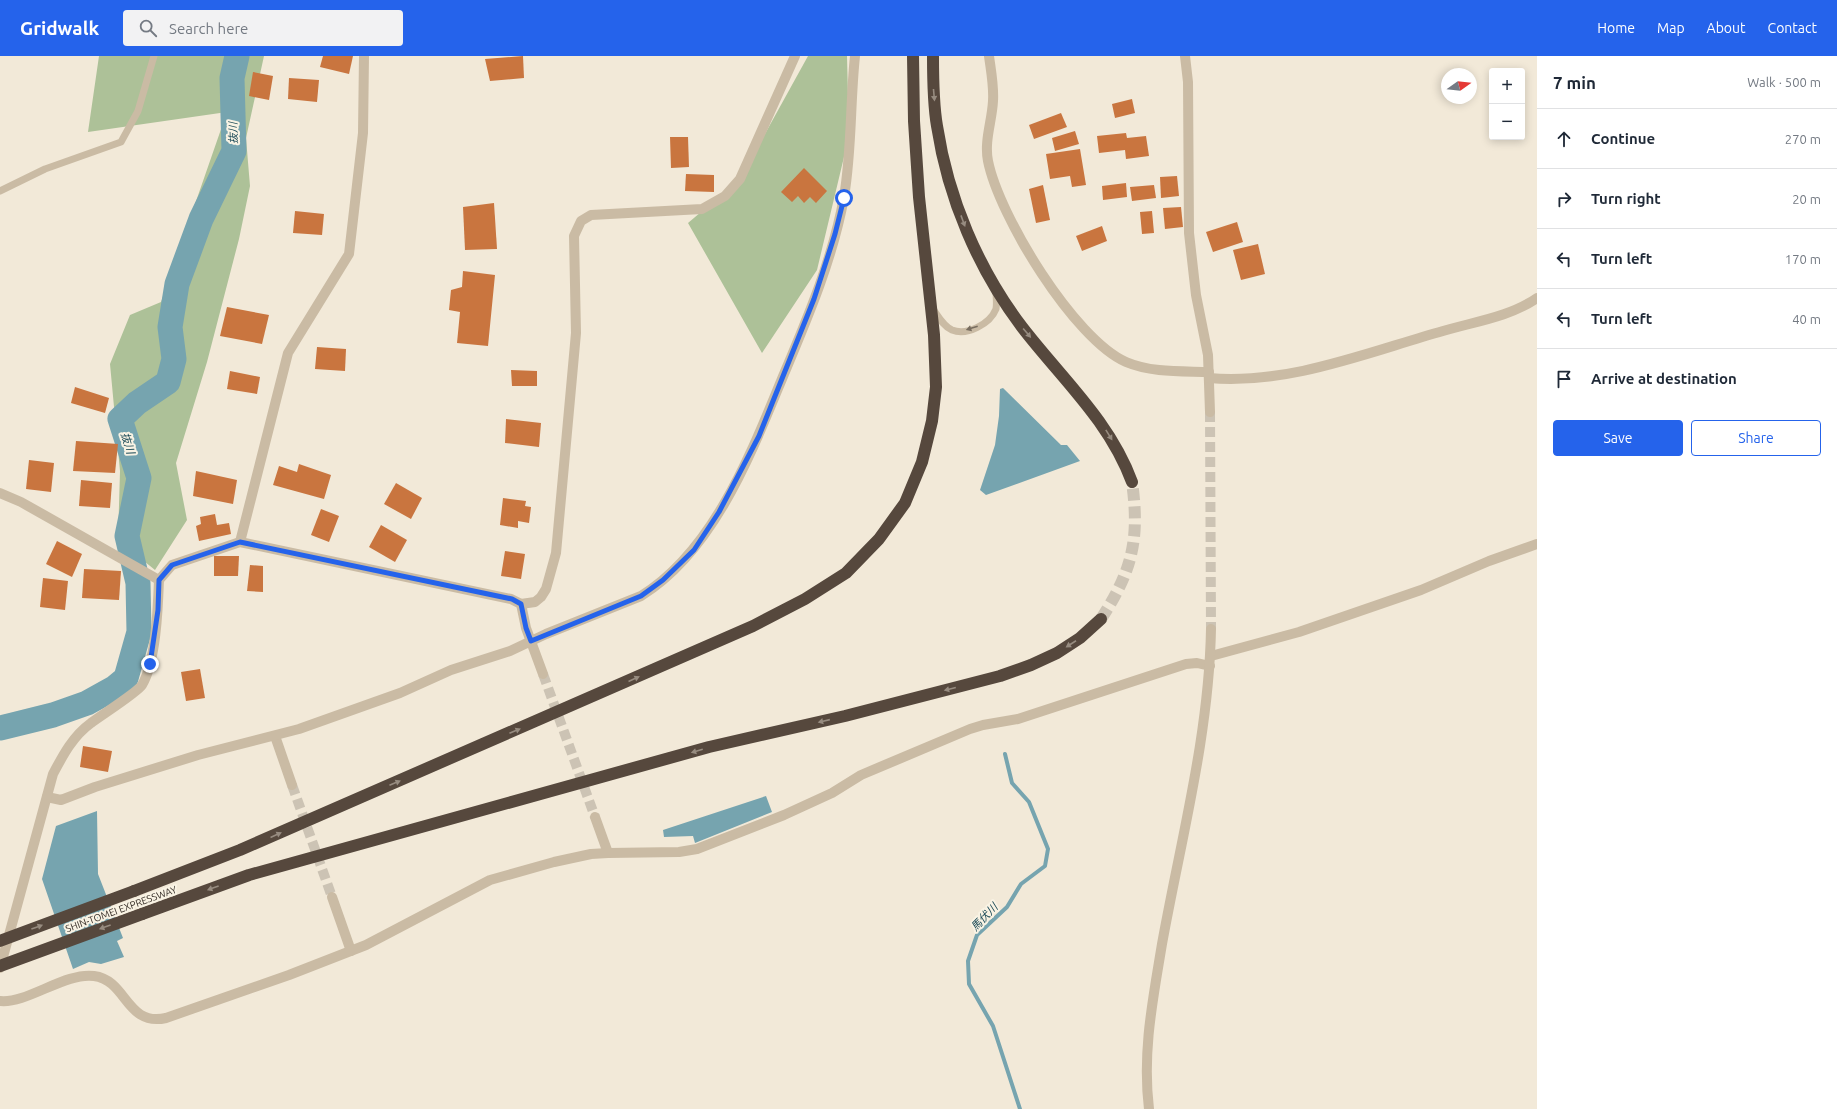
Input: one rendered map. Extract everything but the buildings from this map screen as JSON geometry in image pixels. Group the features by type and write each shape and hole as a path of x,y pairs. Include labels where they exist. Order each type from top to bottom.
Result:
{"highway":[{"name":"SHIN-TOMEI EXPRESSWAY","path":"0,941 240,850 753,626 805,599 846,573 879,539 905,504 922,462 932,421 936,387 934,335 919,197 914,121 913,56"},
{"path":"933,56 937,125 945,166 969,238 986,272 1022,327 1108,432 1123,459 1132,482"},
{"name":"SHIN-TOMEI EXPRESSWAY","path":"0,967 249,875 709,747 845,716 1000,676 1031,666 1057,653 1080,638 1101,619"}],"street":[{"path":"240,542 288,353 349,254 363,133 364,56"},
{"path":"0,967 53,774 66,749 89,724 142,686 150,664 158,610 159,580 172,565 240,542 512,599 521,604 535,602 544,593 550,580 556,553 576,333 574,236 581,221 591,215 702,209 725,196 740,179 795,56"},
{"path":"47,797 61,800 95,787 198,755 275,736 400,693 440,675 499,655 641,596 652,589 680,565 694,550 719,512 766,420 827,263 840,216 847,178 852,127 855,56"},
{"path":"989,56 994,101 986,145 988,162 1010,216 1046,282 1073,316 1094,338 1106,349 1124,361 1137,366 1210,375 1231,380 1261,378 1310,368 1501,315 1537,298"},
{"path":"1185,56 1188,82 1189,233 1192,263 1210,375 1210,412"},
{"path":"0,493 21,502 124,558 147,571 159,580"},
{"path":"1211,656 1299,632 1421,590 1489,561 1537,544"},
{"path":"521,604 526,628 543,674"},
{"path":"1149,1109 1147,1092 1148,1025 1202,738 1211,656 1211,629"},
{"path":"0,1001 15,999 77,977 93,976 100,977 114,986 144,1018 158,1020 289,975 351,951 383,937 490,880 561,861 608,853 679,852 697,849 784,815 832,792 862,775 976,726 1010,721 1186,664 1197,663 1210,666"},
{"path":"275,736 292,785"},
{"path":"595,817 608,853"},
{"path":"332,897 351,951"}],"lane":[{"path":"0,190 45,170 121,142 138,111 154,56"},
{"path":"931,305 943,323 952,330 969,331 986,323 996,308 996,288"}],"green space":[{"path":"99,56 264,56 246,138 250,186 239,239 207,362 176,463 187,520 155,570 118,540 120,471 110,364 130,315 161,302 227,112 88,132"},
{"path":"808,56 847,56 849,136 817,270 762,353 688,223 740,179"}],"water":[{"path":"1003,388 1061,445 1067,445 1080,461 986,495 980,490 995,445 999,416 1000,389"},
{"path":"766,796 772,812 695,843 693,836 664,837 663,830"},
{"path":"97,811 98,874 123,938 117,941 124,957 101,964 89,962 73,969 42,879 56,826"}],"waterway":[{"name":"抜川","path":"0,728 53,715 87,703 114,688 126,678 139,632 138,583 127,536 139,478 120,419 137,403 168,382 174,359 170,327 177,284 201,219 234,151 232,78 237,56"},
{"name":"馬伏川","path":"1005,754 1012,783 1029,802 1048,849 1045,866 1021,884 1007,907 977,935 968,961 969,984 993,1026 1020,1109"}],"tunnel":[{"path":"1210,412 1211,629"},
{"path":"1101,619 1120,586 1127,570 1131,554 1135,521 1132,482"},
{"path":"543,674 595,817"},
{"path":"292,785 332,897"}],"route":[{"path":"150,664 158,610 159,580 172,565 240,542 512,599 521,604 524,621 531,641 641,596 652,589 680,565 694,550 719,512 759,436 797,343 827,263 844,198"}]}
